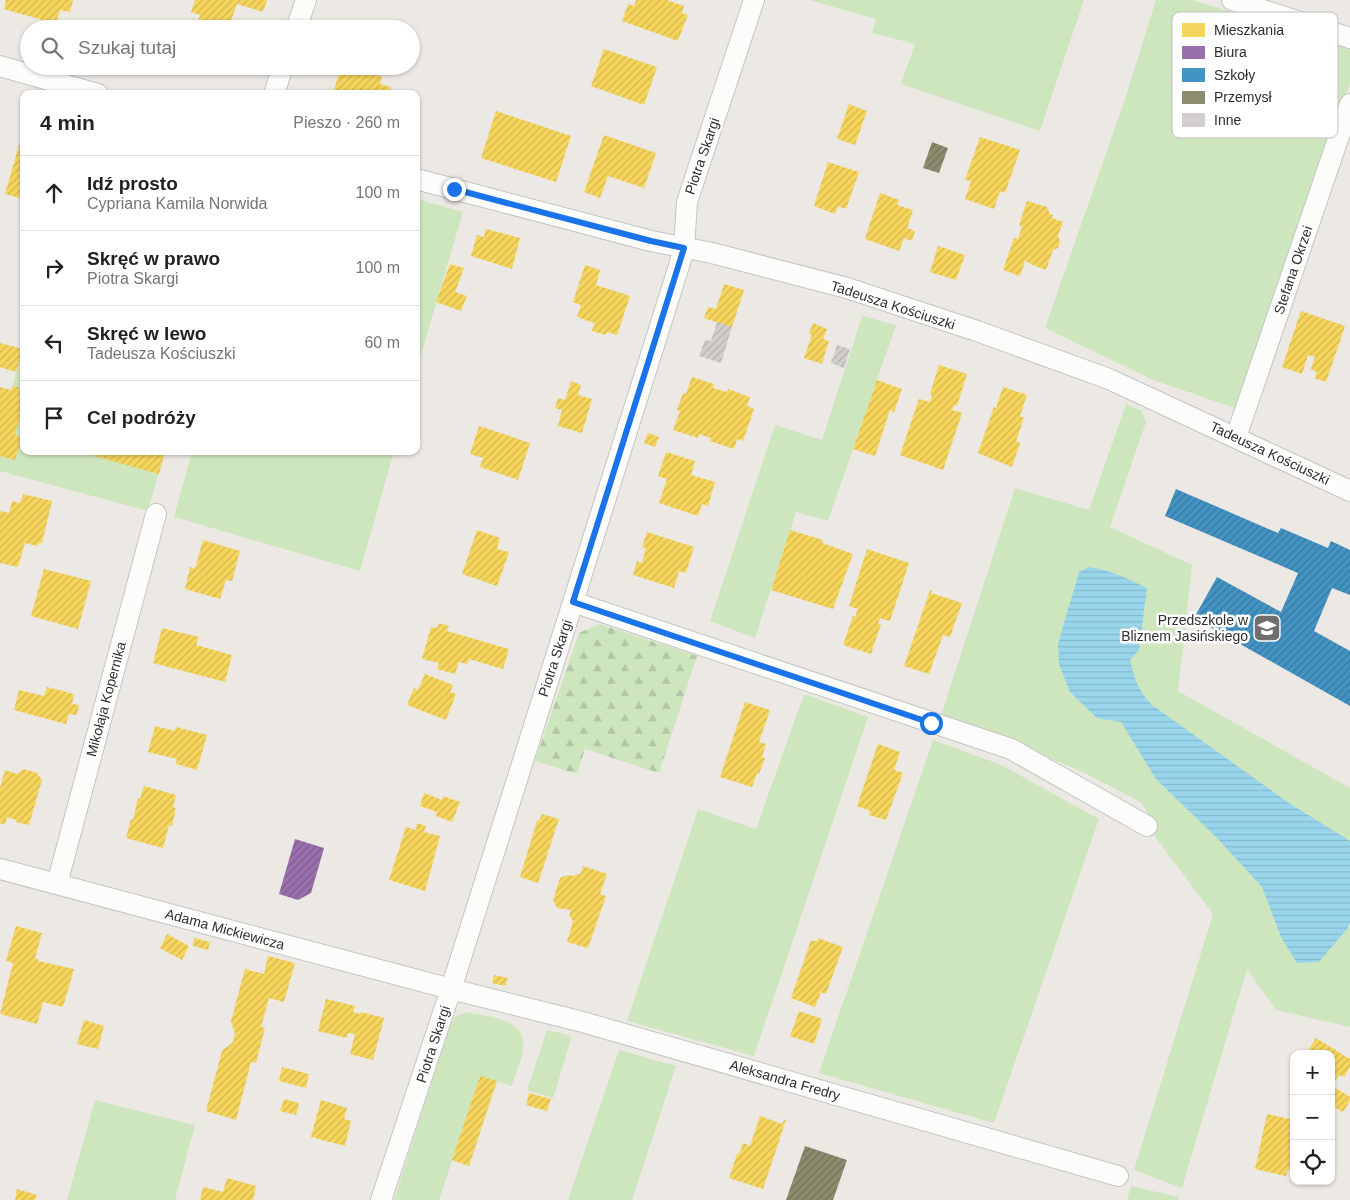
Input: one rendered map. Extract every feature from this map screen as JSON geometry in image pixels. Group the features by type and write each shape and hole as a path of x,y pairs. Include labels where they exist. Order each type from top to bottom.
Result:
{"street":[{"path":"299,20 306,0"},
{"name":"Piotra Skargi","path":"381,1200 451,989 684,248 687,202 754,0"},
{"path":"1232,0 1269,12"},
{"path":"1338,34 1350,38"},
{"path":"0,66 20,72"},
{"path":"32,75 84,90"},
{"path":"275,90 280,75"},
{"name":"Stefana Okrzei","path":"1236,437 1350,104"},
{"name":"Tadeusza Kościuszki","path":"420,180 651,241 712,253 847,288 977,331 1109,379 1350,491"},
{"name":"Mikołaja Kopernika","path":"57,884 156,514"},
{"path":"573,602 1012,749 1147,826"},
{"name":"Adama Mickiewicza","path":"0,869 451,989"},
{"name":"Aleksandra Fredry","path":"451,989 589,1023 1118,1176"}],"green space":[{"path":"809,0 1084,0 1040,131 901,84 915,44 872,33 876,19"},
{"path":"1156,0 1192,0 1232,12 1172,12 1172,138 1331,138 1238,409 1153,380 1045,328 1126,96"},
{"path":"1338,43 1350,47 1350,83 1338,118"},
{"path":"420,200 463,212 420,358"},
{"path":"862,316 896,325 828,521 796,512 755,638 710,621 775,425 822,440"},
{"path":"20,359 20,455 164,455 148,511 0,471 0,429"},
{"path":"1126,404 1142,411 1146,422 1110,527 1192,565 1178,691 1350,788 1350,1027 1276,1010 1247,969 1182,1188 1134,1170 1213,914 1147,826 1151,819 1142,803 1087,774 1005,739 939,716 943,709 1015,488 1089,510"},
{"path":"191,455 393,455 360,571 174,517"},
{"path":"600,624 697,656 659,773 585,749 577,774 535,761 579,633"},
{"path":"804,694 868,717 754,1056 627,1021 698,809 756,829"},
{"path":"933,740 999,764 1099,819 994,1123 819,1073"},
{"path":"467,1012 504,1021 519,1030 523,1038 523,1048 512,1086 480,1076 439,1200 394,1200 452,1018"},
{"path":"547,1030 572,1036 553,1098 527,1090"},
{"path":"619,1050 676,1066 632,1200 568,1200"},
{"path":"95,1100 195,1125 175,1200 67,1200"},
{"path":"1131,1186 1179,1197 1178,1200 1127,1200"}],"water":[{"path":"1089,567 1126,578 1147,588 1139,650 1130,660 1138,684 1152,705 1289,803 1350,841 1350,922 1347,929 1319,962 1297,963 1281,937 1262,887 1218,839 1156,779 1121,722 1097,718 1070,692 1059,664 1058,644 1079,572"}],"building: Mieszkania":[{"path":"6,0 73,0 70,12 60,10 57,20 42,20 4,9"},
{"path":"195,0 267,0 263,12 237,4 231,20 199,20 200,15 191,12"},
{"path":"636,0 666,0 684,6 682,13 688,15 678,41 622,21 628,4 634,6"},
{"path":"604,49 657,67 644,105 591,86"},
{"path":"338,75 375,75 382,77 380,84 391,87 390,90 334,90"},
{"path":"849,104 867,111 855,145 837,139"},
{"path":"496,111 571,136 556,182 481,158"},
{"path":"604,135 656,153 644,188 608,176 600,198 584,192"},
{"path":"980,137 1020,150 1005,193 1000,191 994,209 965,199 971,181 965,180"},
{"path":"19,145 20,145 20,198 5,194"},
{"path":"828,162 859,172 846,209 838,206 835,214 814,206"},
{"path":"880,193 899,200 897,205 913,210 907,228 915,231 912,241 904,238 899,251 865,239"},
{"path":"1027,201 1047,207 1050,214 1053,215 1052,218 1063,222 1058,236 1060,241 1058,248 1053,250 1046,270 1025,261 1020,276 1003,270 1014,238 1018,239 1022,226 1019,225"},
{"path":"486,229 520,238 512,269 471,256 477,235 484,237"},
{"path":"938,246 965,255 956,280 930,272"},
{"path":"450,264 464,268 455,292 467,296 461,311 436,302"},
{"path":"585,265 600,270 596,285 630,296 617,335 607,332 606,335 592,331 594,323 577,317 581,305 573,302"},
{"path":"724,284 744,290 732,327 704,318 708,307 716,309"},
{"path":"1301,311 1345,326 1326,382 1314,378 1317,372 1311,369 1315,357 1308,355 1302,374 1282,367"},
{"path":"813,323 827,329 823,339 829,341 822,364 804,358 812,335 809,334"},
{"path":"0,343 20,348 20,359 16,372 0,367"},
{"path":"939,365 967,374 957,406 954,405 952,410 962,413 943,470 900,455 919,399 930,402 932,395 930,394"},
{"path":"692,377 714,384 713,388 727,392 728,389 750,397 747,406 754,409 743,441 737,439 734,449 710,441 711,438 699,434 698,438 673,430 680,411 677,410 683,393 686,394"},
{"path":"877,380 902,389 894,412 890,410 875,456 853,449"},
{"path":"571,381 581,385 578,395 592,399 582,433 558,426 562,410 555,408 558,398 565,400"},
{"path":"13,386 20,388 20,417 15,435 20,436 20,444 15,460 0,456 0,387 11,390"},
{"path":"1003,387 1027,395 1020,416 1024,418 1016,441 1020,443 1012,467 978,453"},
{"path":"479,426 530,443 518,480 480,467 483,458 470,454"},
{"path":"648,433 659,437 655,447 644,443"},
{"path":"666,452 695,461 691,475 715,482 708,506 702,504 698,516 659,503 667,479 658,476"},
{"path":"90,455 164,455 159,474"},
{"path":"23,494 52,501 42,543 39,543 38,546 25,543 18,567 0,563 0,511 9,513 12,501 20,503"},
{"path":"477,530 500,538 497,549 509,552 497,586 462,574"},
{"path":"790,530 823,540 822,543 853,554 833,609 771,590"},
{"path":"647,532 694,547 686,573 679,571 674,588 633,575 637,561 642,563 646,548 642,547"},
{"path":"203,540 240,551 232,581 226,580 220,599 185,589 190,567 195,569"},
{"path":"867,549 909,563 890,621 880,618 878,624 881,624 871,654 843,645 853,616 855,617 858,609 849,606"},
{"path":"44,569 91,581 78,629 31,616"},
{"path":"930,590 932,591 931,593 962,603 950,637 943,635 929,674 904,666"},
{"path":"439,623 449,626 447,631 509,649 503,669 469,659 467,664 459,662 455,674 437,669 439,663 422,659 431,627 437,628"},
{"path":"162,628 199,637 196,645 232,655 225,682 153,663"},
{"path":"425,674 453,685 450,692 456,694 446,720 407,705 414,688 418,690"},
{"path":"47,687 74,694 72,704 79,705 77,715 69,714 66,724 14,710 19,690 44,696"},
{"path":"745,702 770,710 759,742 766,744 762,757 765,758 752,787 720,777"},
{"path":"155,726 175,731 176,727 207,735 197,770 176,764 177,759 148,752"},
{"path":"878,744 900,752 894,770 903,773 886,820 869,815 870,811 857,806"},
{"path":"24,769 37,773 42,780 29,825 16,822 16,820 7,817 5,825 0,823 0,788 5,770 17,774"},
{"path":"144,786 176,795 173,807 176,808 172,826 169,825 163,848 126,838 131,819 133,820 138,798 140,799"},
{"path":"424,793 442,800 443,796 460,802 452,822 436,816 437,812 420,806"},
{"path":"542,814 559,819 538,883 520,877 537,821 539,821"},
{"path":"417,823 426,826 424,832 440,836 425,891 389,880 406,827 416,830"},
{"path":"583,866 607,874 600,894 606,896 588,948 567,942 573,921 569,915 571,910 557,908 553,900 560,878 581,873"},
{"path":"16,926 42,933 35,958 38,961 74,969 63,1007 43,1002 37,1024 0,1014 13,963 6,961"},
{"path":"167,934 189,946 182,960 160,948"},
{"path":"194,938 210,942 208,950 193,946"},
{"path":"818,938 843,947 826,994 821,992 815,1007 791,998 811,940 817,942"},
{"path":"268,956 295,963 284,1002 269,998 261,1027 265,1028 256,1063 251,1062 236,1120 206,1111 222,1051 233,1042 235,1033 231,1021 245,969 264,974"},
{"path":"494,975 508,978 505,986 492,983"},
{"path":"326,999 355,1006 353,1012 360,1014 361,1012 384,1018 373,1060 350,1054 355,1034 348,1033 347,1038 318,1031"},
{"path":"799,1011 822,1019 814,1044 790,1036"},
{"path":"84,1020 104,1026 98,1049 77,1044"},
{"path":"1316,1038 1350,1059 1350,1067 1344,1077 1339,1075 1335,1081 1335,1050 1308,1050"},
{"path":"282,1067 309,1074 306,1088 279,1081"},
{"path":"480,1076 497,1081 469,1166 452,1160"},
{"path":"1335,1088 1350,1097 1350,1101 1343,1112 1335,1107"},
{"path":"529,1093 551,1099 547,1111 526,1105"},
{"path":"284,1099 299,1103 296,1115 280,1111"},
{"path":"321,1100 347,1108 344,1119 351,1121 345,1146 311,1137"},
{"path":"1267,1114 1290,1119 1290,1169 1288,1169 1286,1176 1255,1169"},
{"path":"760,1116 782,1124 786,1120 763,1189 729,1178 743,1143 750,1146"},
{"path":"227,1178 256,1186 253,1200 200,1200 203,1187 223,1192"},
{"path":"17,1189 37,1195 35,1200 15,1200"}],"building: Biura":[{"path":"295,839 324,848 311,893 298,900 279,894"}],"building: Szkoły":[{"path":"1176,489 1278,533 1281,528 1328,548 1331,541 1350,550 1350,595 1332,588 1314,631 1350,651 1350,706 1194,618 1217,577 1281,612 1298,573 1165,516"}],"building: Przemysł":[{"path":"932,142 948,148 939,173 923,168"},
{"path":"805,1146 847,1160 833,1200 786,1200"}],"building: Inne":[{"path":"717,322 732,327 721,363 699,356 705,340 711,341"},
{"path":"837,345 850,349 844,368 831,363"}],"place":[{"name":"Przedszkole w Bliznem Jasińskiego","path":"1267,628"}],"route":[{"path":"454,189 684,248 573,602 931,723"}]}
